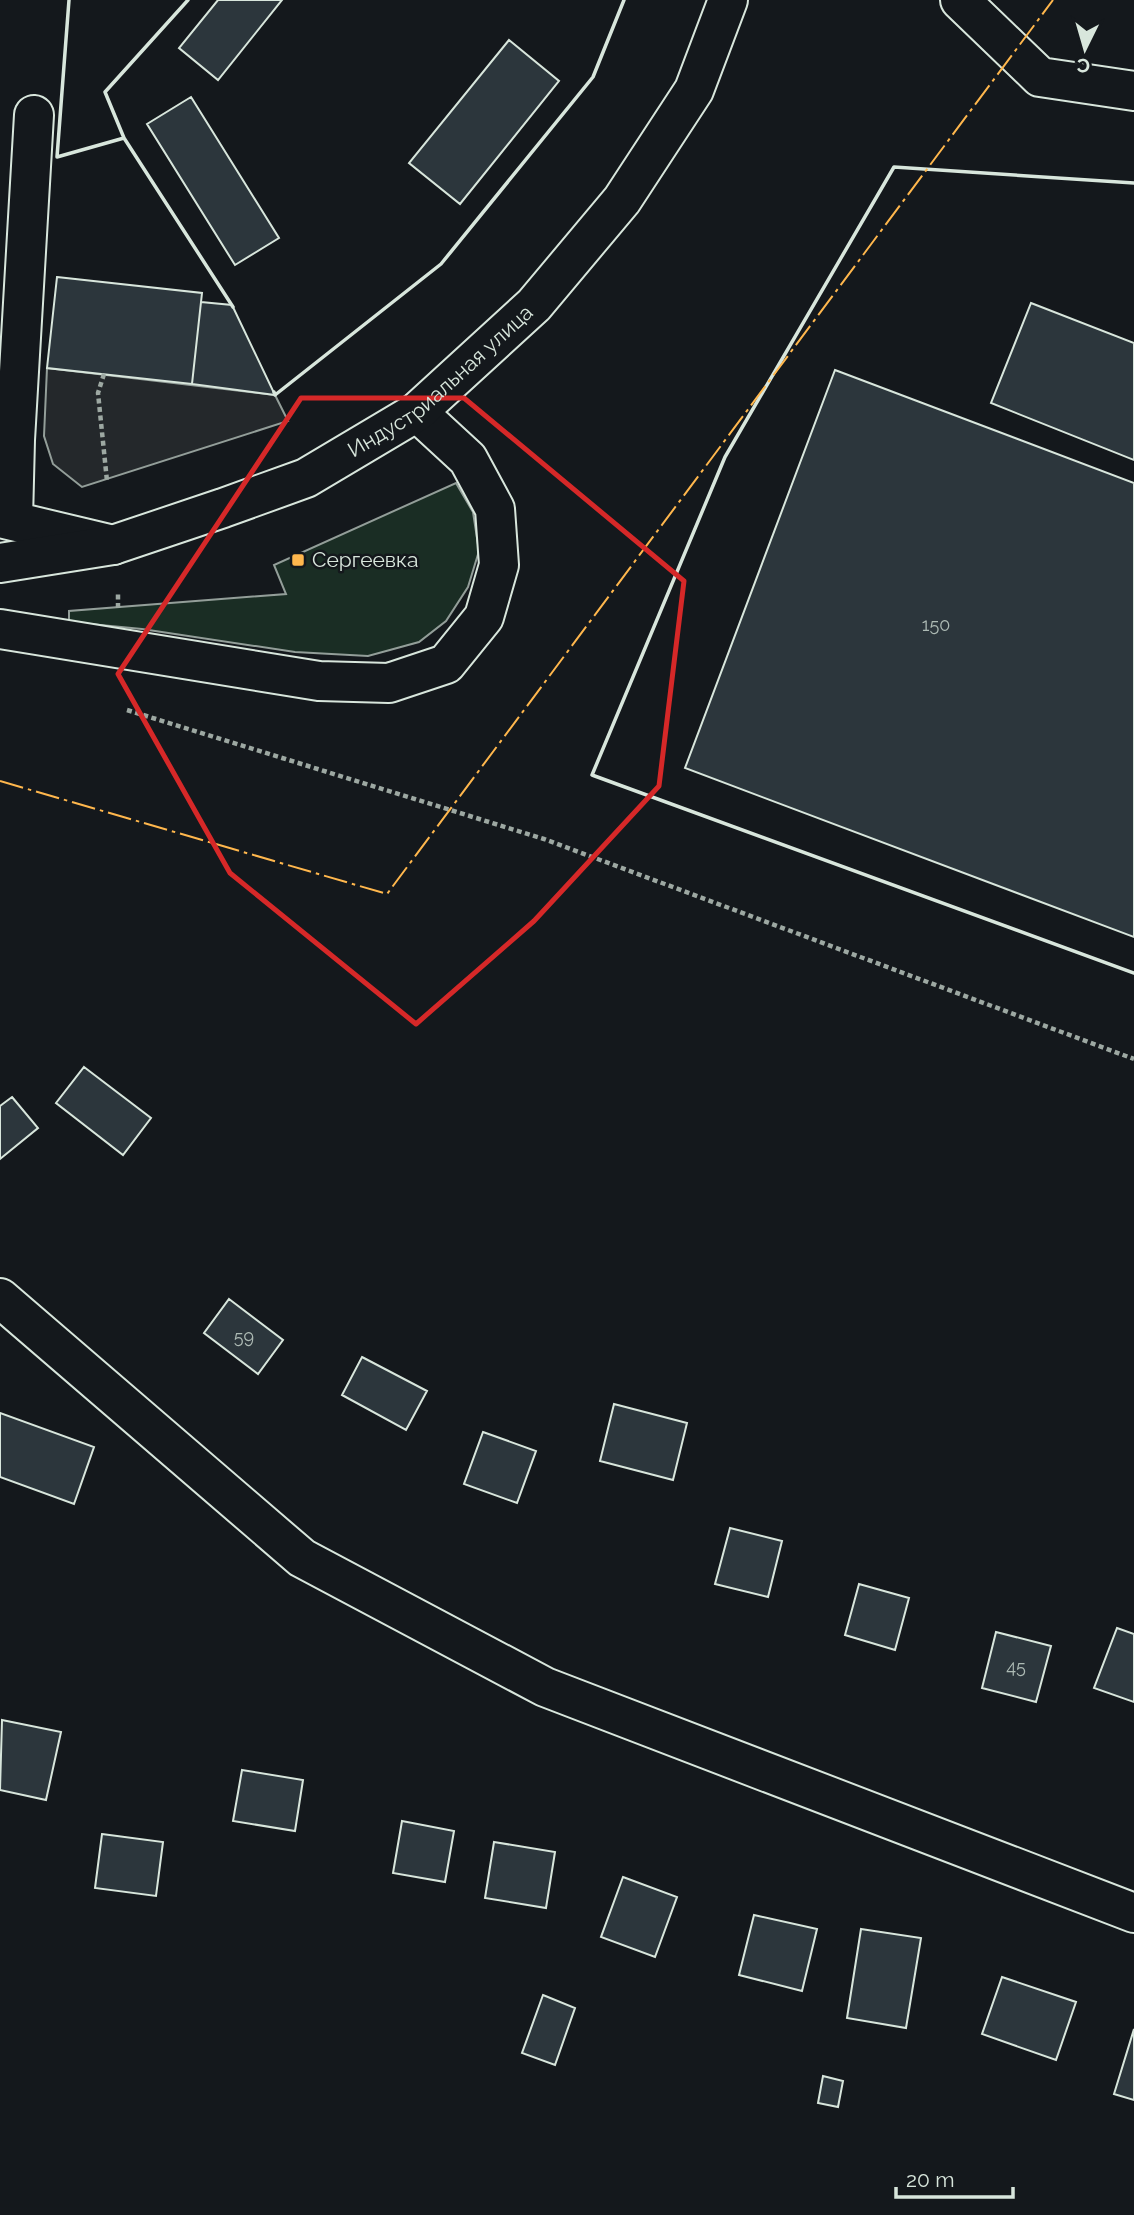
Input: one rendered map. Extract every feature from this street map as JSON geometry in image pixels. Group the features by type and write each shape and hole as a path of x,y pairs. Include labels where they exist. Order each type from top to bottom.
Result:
{"street":[{"name":"Индустриальная улица","path":"0,563 113,545 306,478 416,412 534,305 622,200 694,90 727,0"},
{"path":"960,0 1040,77 1134,91"},
{"path":"34,115 15,440 6,519 113,545"},
{"path":"0,629 319,681 389,683 446,664 484,617 499,565 495,509 468,459 416,412"},
{"path":"0,1298 302,1558 545,1687 1134,1913"}],"path":[{"path":"104,374 98,393 107,481"},
{"path":"127,710 544,839 1134,1059"}],"highlighted area":[{"path":"301,398 464,398 684,581 659,786 534,921 416,1024 230,873 118,674"}],"green space":[{"path":"456,483 473,512 479,551 468,587 446,621 419,642 368,656 295,652 142,629 69,622 69,611 286,594 274,565"}],"shaded area":[{"path":"47,368 275,395 288,421 82,487 53,464 44,436"}],"building":[{"path":"218,0 282,0 218,80 179,48"},
{"path":"509,40 559,81 460,204 409,163"},
{"path":"191,97 279,238 235,265 147,124"},
{"path":"57,277 202,293 192,384 47,368"},
{"path":"201,302 232,305 275,395 192,384"},
{"path":"1031,303 1134,343 1134,460 991,403"},
{"path":"835,370 1134,483 1134,937 685,768"},
{"path":"84,1067 151,1118 123,1155 56,1103"},
{"path":"12,1097 38,1128 0,1159 0,1106"},
{"path":"229,1299 283,1340 258,1374 204,1333"},
{"path":"362,1357 427,1391 406,1430 342,1395"},
{"path":"614,1404 687,1423 673,1480 600,1461"},
{"path":"0,1413 94,1447 74,1504 0,1477"},
{"path":"483,1432 536,1451 517,1503 464,1484"},
{"path":"730,1528 782,1541 768,1597 715,1584"},
{"path":"859,1584 909,1598 895,1650 845,1635"},
{"path":"1117,1628 1134,1634 1134,1702 1094,1688"},
{"path":"996,1632 1051,1646 1036,1702 982,1688"},
{"path":"2,1720 61,1732 46,1800 0,1790"},
{"path":"242,1770 303,1780 295,1831 233,1821"},
{"path":"402,1821 454,1831 445,1882 393,1873"},
{"path":"102,1834 163,1842 156,1896 95,1888"},
{"path":"494,1842 555,1852 546,1908 485,1898"},
{"path":"623,1877 677,1897 655,1957 601,1937"},
{"path":"754,1915 817,1929 802,1991 739,1975"},
{"path":"861,1929 921,1938 906,2028 847,2018"},
{"path":"1002,1977 1076,2002 1056,2060 982,2034"},
{"path":"543,1995 575,2008 555,2065 522,2053"},
{"path":"1134,2029 1134,2100 1114,2094"},
{"path":"823,2076 843,2081 838,2107 818,2103"}],"wall":[{"path":"69,0 57,157 124,138"},
{"path":"188,0 105,92 124,138 233,307"},
{"path":"274,392 275,395 441,264 593,77 624,0"},
{"path":"1134,183 894,167 725,457 592,775 1134,973"}],"power":[{"path":"0,781 387,894 1053,0"}],"place":[{"name":"Сергеевка","path":"298,560"}]}
